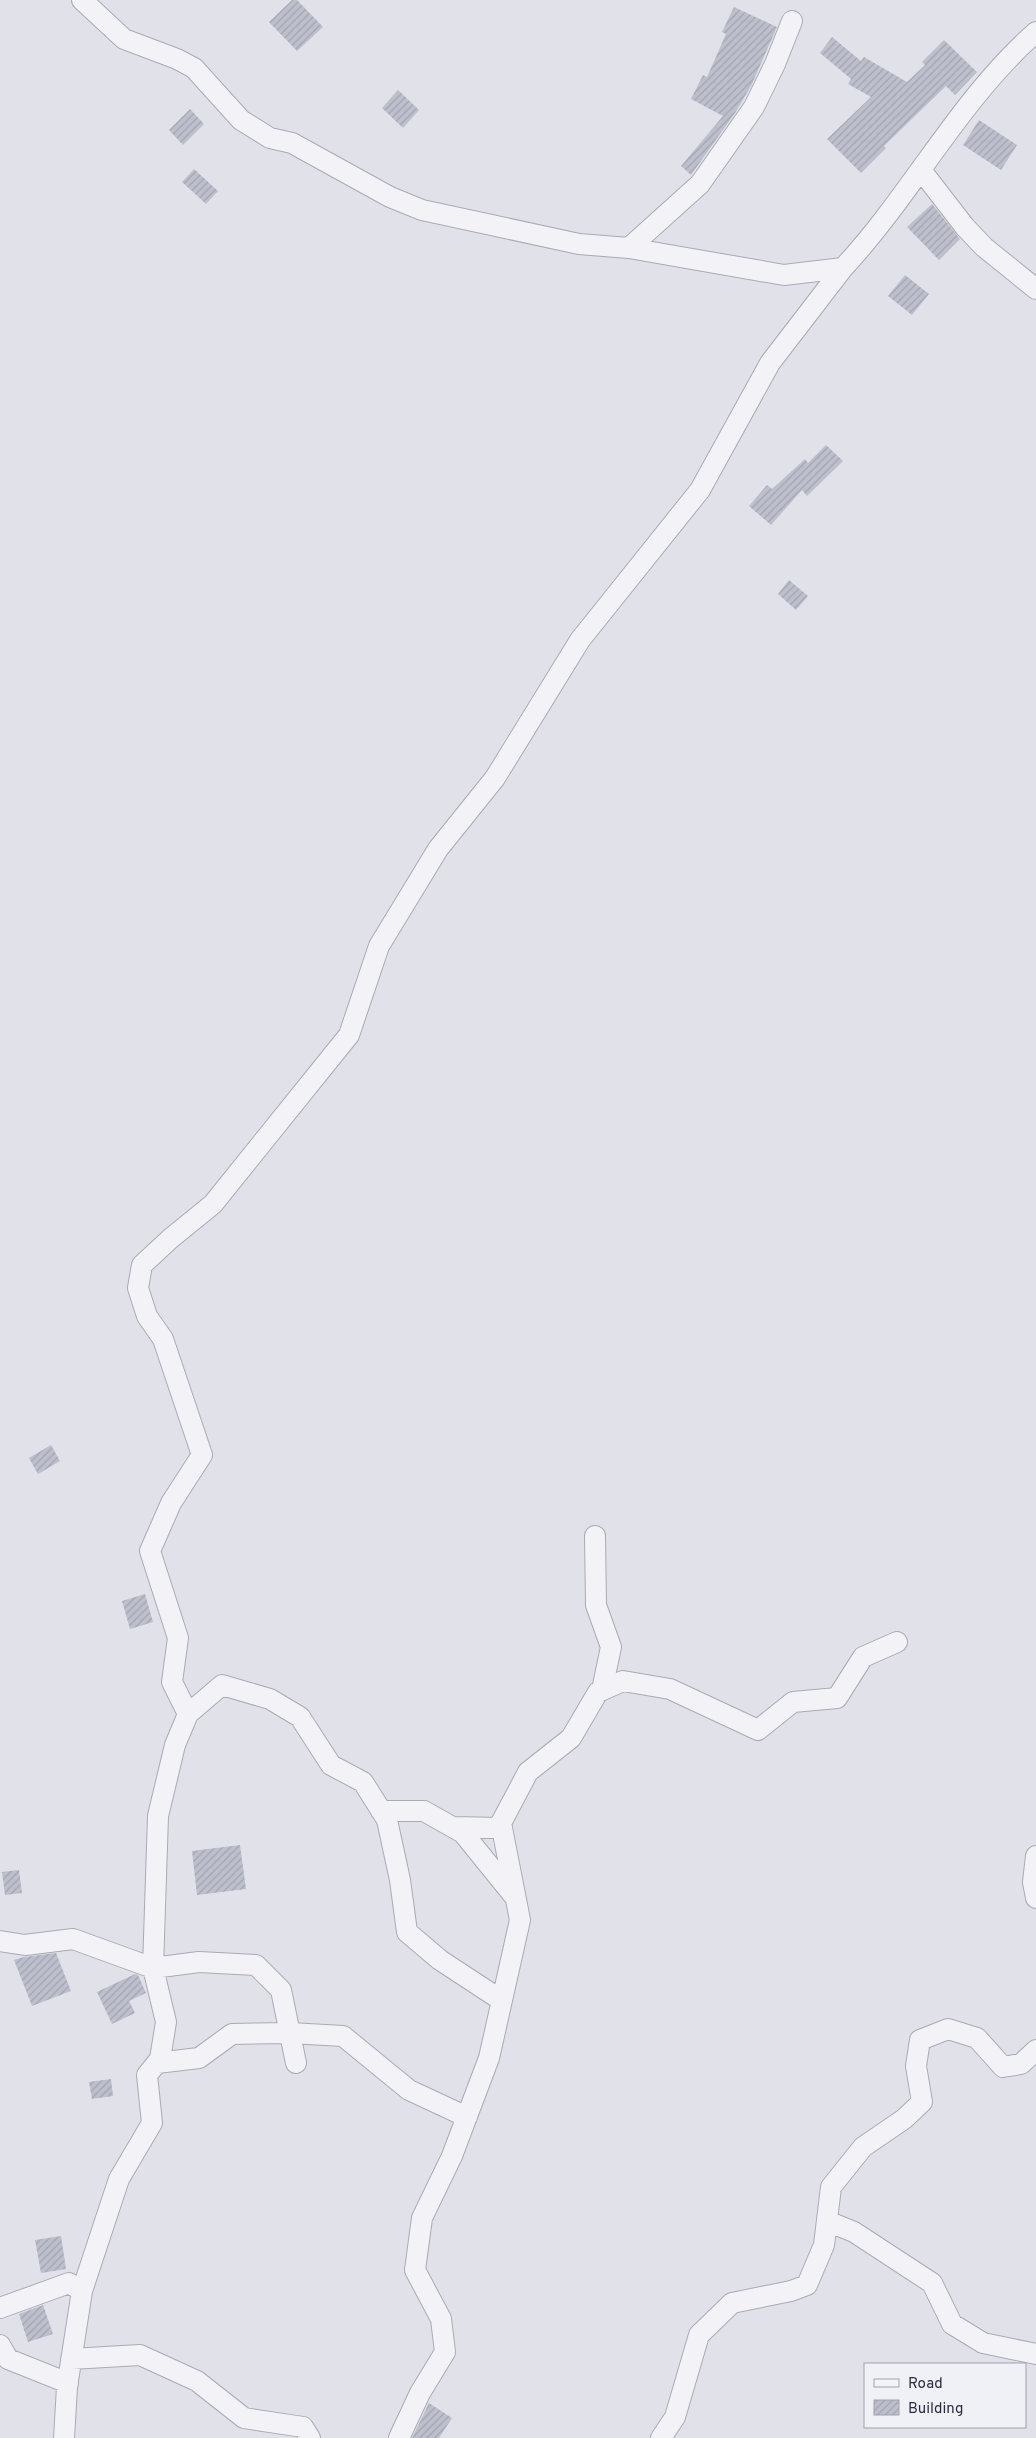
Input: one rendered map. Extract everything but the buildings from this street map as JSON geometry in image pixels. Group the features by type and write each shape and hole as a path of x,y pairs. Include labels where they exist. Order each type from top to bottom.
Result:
{"street":[{"path":"82,0 124,39 177,59 194,68 241,120 270,138 292,143 390,197 422,210 579,244 628,248 784,275 843,268"},
{"path":"628,248 700,184 754,108 775,64 792,21"},
{"path":"188,1714 172,1682 178,1638 150,1551 171,1503 202,1455 163,1339 147,1316 138,1288 142,1265 213,1204 349,1035 379,946 438,849 495,778 580,640 700,490 770,363 843,268 863,246 960,116 1018,48 1036,32"},
{"path":"921,170 965,228 984,247 1036,289"},
{"path":"595,1536 596,1605 611,1647 602,1690"},
{"path":"399,2438 420,2393 445,2352 442,2319 415,2270 422,2218 452,2156 489,2058 520,1920 501,1823 528,1772 571,1738 598,1692 623,1680 670,1689 758,1730 793,1702 837,1698 864,1657 897,1642"},
{"path":"64,2438 68,2383 82,2291 119,2179 152,2123 147,2075 160,2059 166,2022 153,1968 158,1816 175,1745 188,1714 222,1685 270,1699 300,1718 331,1765 363,1782 387,1820 400,1880 407,1932 440,1960 501,2000"},
{"path":"381,1811 424,1811 463,1833 516,1897"},
{"path":"453,1828 502,1828"},
{"path":"1036,1856 1033,1882 1036,1898"},
{"path":"0,1941 25,1946 73,1940 153,1968 199,1962 256,1965 281,1990 296,2063"},
{"path":"661,2438 675,2417 699,2335 732,2302 791,2292 807,2285 824,2245 831,2187 863,2147 904,2119 922,2102 916,2066 920,2040 948,2029 977,2038 1003,2067 1021,2064 1036,2050"},
{"path":"157,2063 199,2058 232,2034 290,2033 343,2036 409,2090 467,2117"},
{"path":"827,2221 854,2232 932,2283 952,2324 983,2343 1036,2354"},
{"path":"0,2308 69,2283 82,2291"},
{"path":"0,2346 8,2359 68,2383"},
{"path":"71,2359 140,2355 197,2381 244,2418 303,2427 310,2438"}]}
